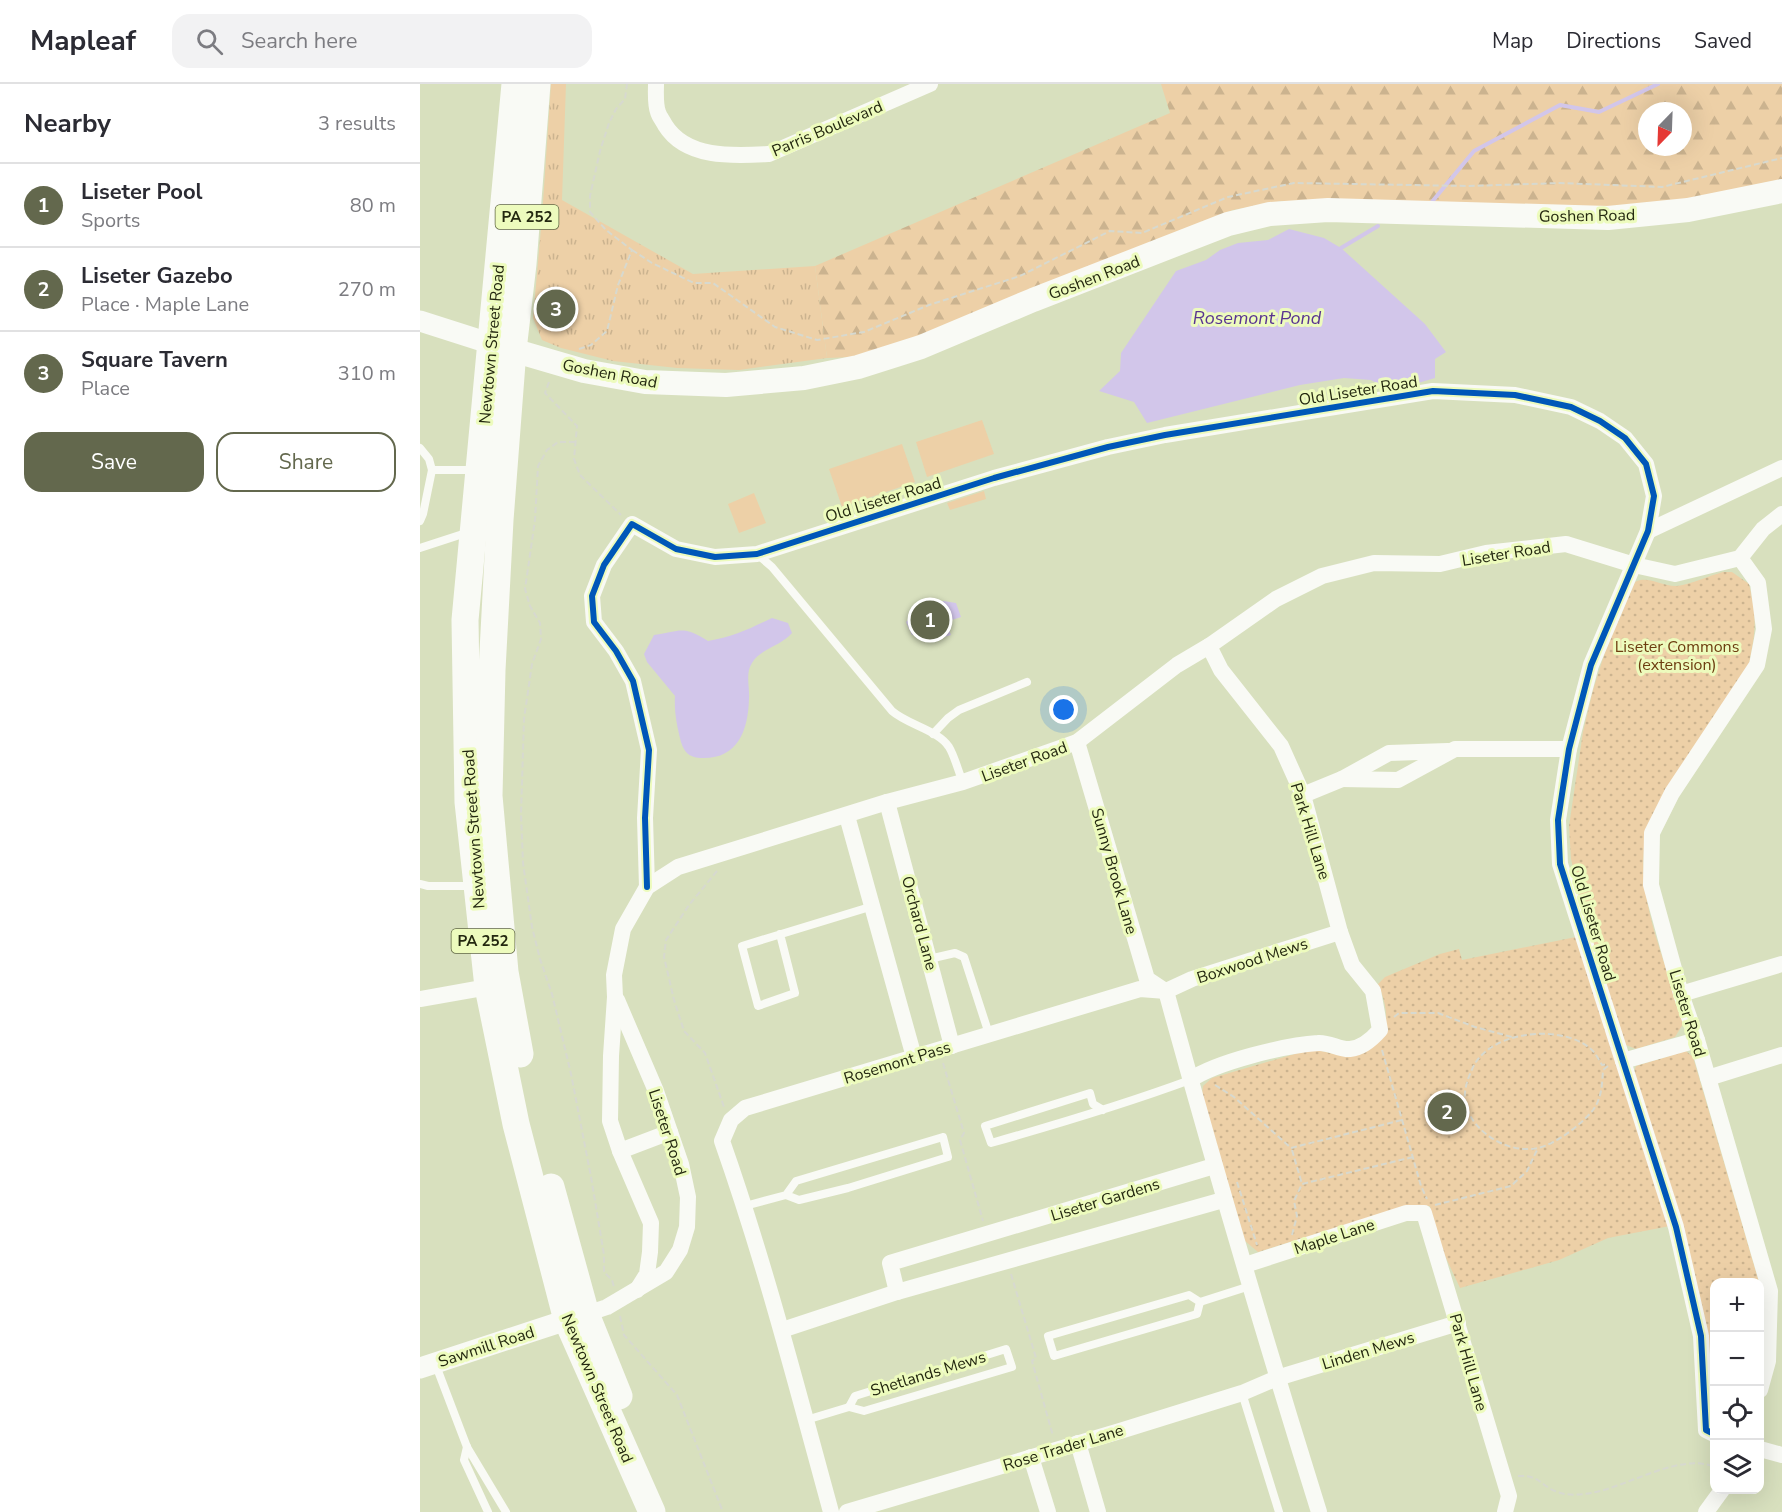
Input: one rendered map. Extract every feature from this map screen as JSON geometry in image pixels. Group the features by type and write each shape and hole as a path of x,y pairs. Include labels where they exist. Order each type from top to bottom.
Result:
{"main road":[{"name":"Newtown Street Road","path":"515,84 502,347 499,531 479,678 468,802 488,987 516,1124 576,1317 652,1512"},
{"name":"Newtown Street Road","path":"537,84 523,264 502,347 479,470 465,620 479,678 505,972 532,1115 576,1317 671,1512"},
{"name":"Goshen Road","path":"502,347 584,371 645,382 726,385 804,378 858,367 921,347 1033,300 1228,224 1270,214 1328,210 1608,218 1688,210 1782,191"}],"street":[{"name":"Parris Boulevard","path":"657,84 658,113 669,131 678,140 691,149 742,155 769,154 920,86"},
{"name":"Goshen Road","path":"420,321 502,347"},
{"name":"Old Liseter Road","path":"632,525 676,549 715,557 757,554 994,478 1108,447 1165,435 1432,392 1515,395 1571,407 1600,421 1625,438 1646,464 1654,496 1648,531 1591,665 1569,749 1558,820 1560,864 1616,1063 1676,1227 1701,1336 1706,1430 1710,1432"},
{"path":"1648,531 1782,468"},
{"path":"1740,558 1763,530 1782,514"},
{"path":"632,525 604,565 592,596 594,622 633,681 649,750 645,818 647,887"},
{"name":"Liseter Road","path":"637,1290 647,1274 651,1223 620,1151 610,1121 611,1056 615,997 614,975 623,929 647,887 678,867 887,802 963,782 1077,742 1178,665 1276,599 1322,576 1374,563 1440,564 1486,553 1566,544 1634,565 1675,574 1740,558 1758,583 1764,629 1757,665 1672,793 1652,833 1651,885 1681,994 1697,1040 1770,1291 1768,1361 1761,1386"},
{"name":"Park Hill Lane","path":"1209,646 1221,670 1281,746 1303,795 1340,932 1352,965 1373,991 1380,1030"},
{"name":"Sunny Brook Lane","path":"1077,742 1147,979 1166,991"},
{"path":"1303,795 1342,779 1389,753 1569,749"},
{"path":"1342,779 1398,780 1454,750"},
{"name":"Orchard Lane","path":"887,802 929,959 946,1047"},
{"path":"847,816 914,1057"},
{"name":"Boxwood Mews","path":"1166,991 1192,979 1340,932"},
{"path":"1681,994 1782,964"},
{"path":"420,999 488,987"},
{"name":"Rosemont Pass","path":"831,1512 782,1330 745,1206 722,1141 731,1120 745,1108 1140,989 1166,991"},
{"path":"1166,991 1223,1200 1245,1265 1319,1512"},
{"name":"Liseter Road","path":"576,1317 617,1301 666,1272 680,1250 687,1227 688,1197 681,1164 656,1090 615,997"},
{"path":"1190,1080 1203,1071 1278,1049 1321,1042 1350,1049 1371,1040 1380,1030"},
{"path":"1616,1063 1697,1040"},
{"path":"1708,1078 1782,1055"},
{"path":"620,1151 670,1132"},
{"name":"Liseter Gardens","path":"897,1292 890,1263 1214,1166"},
{"name":"Liseter Gardens","path":"782,1330 897,1292 1223,1200"},
{"name":"Maple Lane","path":"1245,1265 1406,1213 1424,1213"},
{"name":"Park Hill Lane","path":"1424,1213 1509,1496 1505,1512"},
{"path":"992,1234 1007,1260"},
{"name":"Sawmill Road","path":"428,1365 576,1317"},
{"name":"Linden Mews","path":"1277,1378 1458,1323"},
{"name":"Rose Trader Lane","path":"847,1512 1242,1393 1277,1378"},
{"path":"1078,1443 1098,1512"},
{"path":"1764,1450 1782,1455"},
{"path":"1031,1457 1048,1512"},
{"path":"1706,1512 1719,1494"}],"lane":[{"path":"420,448 429,459 432,471 420,520"},
{"path":"432,471 479,470"},
{"path":"420,548 473,531"},
{"path":"757,554 772,567 892,711 901,719 941,739 948,747 963,782"},
{"path":"933,734 959,710 1027,682"},
{"path":"420,884 477,886"},
{"path":"780,934 795,993 758,1006 742,946 780,934 873,906"},
{"path":"929,959 955,953 964,957 989,1034"},
{"path":"1103,1110 1094,1104 1090,1093 985,1126 991,1143 1103,1110 1190,1080"},
{"path":"745,1206 786,1195 799,1200 848,1188 948,1157 943,1137 796,1181 786,1195"},
{"path":"1200,1302 1250,1286"},
{"path":"1189,1295 1200,1302 1197,1314 1054,1356 1048,1336 1189,1295"},
{"name":"Shetlands Mews","path":"806,1420 849,1407 864,1411 1012,1368 1006,1349 855,1396 849,1407"},
{"path":"428,1365 467,1447 506,1512"},
{"path":"1242,1393 1279,1512"},
{"path":"467,1447 464,1460 488,1512"}],"path":[{"path":"627,84 625,99 616,109 609,123 600,151 590,212 606,230 652,263 694,283 713,284 755,314"},
{"path":"578,350 591,345 607,331 618,285 632,250"},
{"path":"556,363 545,393 577,426 574,459 580,475 605,502 632,525"},
{"path":"575,442 558,442 547,450 538,466 535,520 525,590 530,606 540,623 541,639 532,664 524,718 521,814 523,863 532,927 552,994 571,1074 591,1177 604,1255 604,1272 612,1280 624,1335 677,1395 723,1512"},
{"path":"719,869 688,904 666,940 664,957 684,1030 705,1053 723,1107"},
{"path":"1512,1037 1475,1027 1438,1013 1399,1013 1380,1030 1383,1054 1421,1186 1430,1206 1511,1186 1527,1171 1538,1148"},
{"path":"1531,1034 1554,1035 1578,1041 1593,1050 1602,1065 1616,1063 1603,1070 1602,1089 1593,1110 1565,1136 1538,1148 1516,1148 1497,1141 1478,1128 1467,1109 1464,1093 1479,1058 1512,1037 1531,1034"},
{"path":"946,1047 964,1133 960,1140 992,1234"},
{"path":"1214,1084 1234,1098 1291,1148 1302,1184 1294,1201 1297,1216 1293,1233 1288,1239"},
{"path":"1291,1148 1402,1120"},
{"path":"1302,1184 1413,1157"},
{"path":"1236,1181 1258,1249"},
{"path":"1007,1260 1036,1358 1032,1360 1057,1449"},
{"path":"1518,1476 1528,1476 1542,1481 1553,1491 1568,1495 1593,1493 1687,1463 1710,1465"}],"green space":[{"path":"551,84 566,84 562,200 693,274 815,266 827,358 739,370 677,368 613,361 561,348 542,340 533,318"},
{"path":"1161,84 1782,84 1782,179 1694,198 1581,212 1282,201 1233,210 1027,292 880,356 827,358 815,266 1170,113"},
{"path":"982,420 994,454 927,477 916,442"},
{"path":"902,444 915,482 842,507 829,469"},
{"path":"984,491 986,499 950,510 947,503"},
{"path":"754,493 766,523 739,533 728,504"},
{"name":"Liseter Commons (extension)","path":"1723,572 1732,572 1749,584 1754,632 1749,664 1644,850 1646,894 1650,916 1683,1024 1675,1037 1636,1049 1626,1045 1584,916 1571,859 1569,826 1583,732 1605,652 1635,582 1650,580 1677,586"},
{"path":"1576,937 1670,1226 1608,1238 1559,1260 1460,1288 1433,1230 1430,1206 1361,1220 1258,1252 1245,1241 1202,1094 1203,1086 1212,1078 1312,1049 1348,1057 1385,1031 1385,1007 1378,984 1385,977 1440,954 1459,949 1462,960"},
{"path":"1686,1051 1693,1057 1758,1278 1710,1278 1710,1414 1706,1352 1633,1074 1636,1066"}],"water":[{"name":"Rosemont Pond","path":"1289,229 1324,238 1341,248 1425,324 1446,352 1435,359 1435,378 1391,391 1371,380 1344,378 1300,385 1147,423 1134,402 1099,391 1120,371 1121,353 1176,271 1206,260 1220,250 1238,243 1268,240"},
{"path":"944,601 956,603 961,617 946,622 951,635 930,641 925,630 912,635 906,622 923,608"},
{"path":"772,618 788,623 792,633 760,654 750,667 748,711 743,733 738,742 732,749 713,757 700,758 690,755 685,751 681,742 676,719 675,696 647,662 644,654 654,635 682,630 708,641 741,632"}],"waterway":[{"path":"1431,203 1474,151 1560,105 1599,112 1658,84"},
{"path":"1341,248 1378,226"}],"cycle path":[{"path":"647,887 645,818 649,750 633,681 616,651 594,622 592,596 604,565 632,524 676,549 715,557 757,554 994,478 1108,447 1165,435 1433,391 1515,395 1571,407 1600,421 1625,438 1646,464 1654,496 1648,531 1591,665 1569,749 1558,820 1560,864 1676,1227 1701,1336 1706,1430 1710,1432"}],"place":[{"name":"Square Tavern","path":"556,309"},
{"name":"Liseter Pool","path":"930,620"},
{"name":"Liseter Gazebo","path":"1447,1112"}]}
